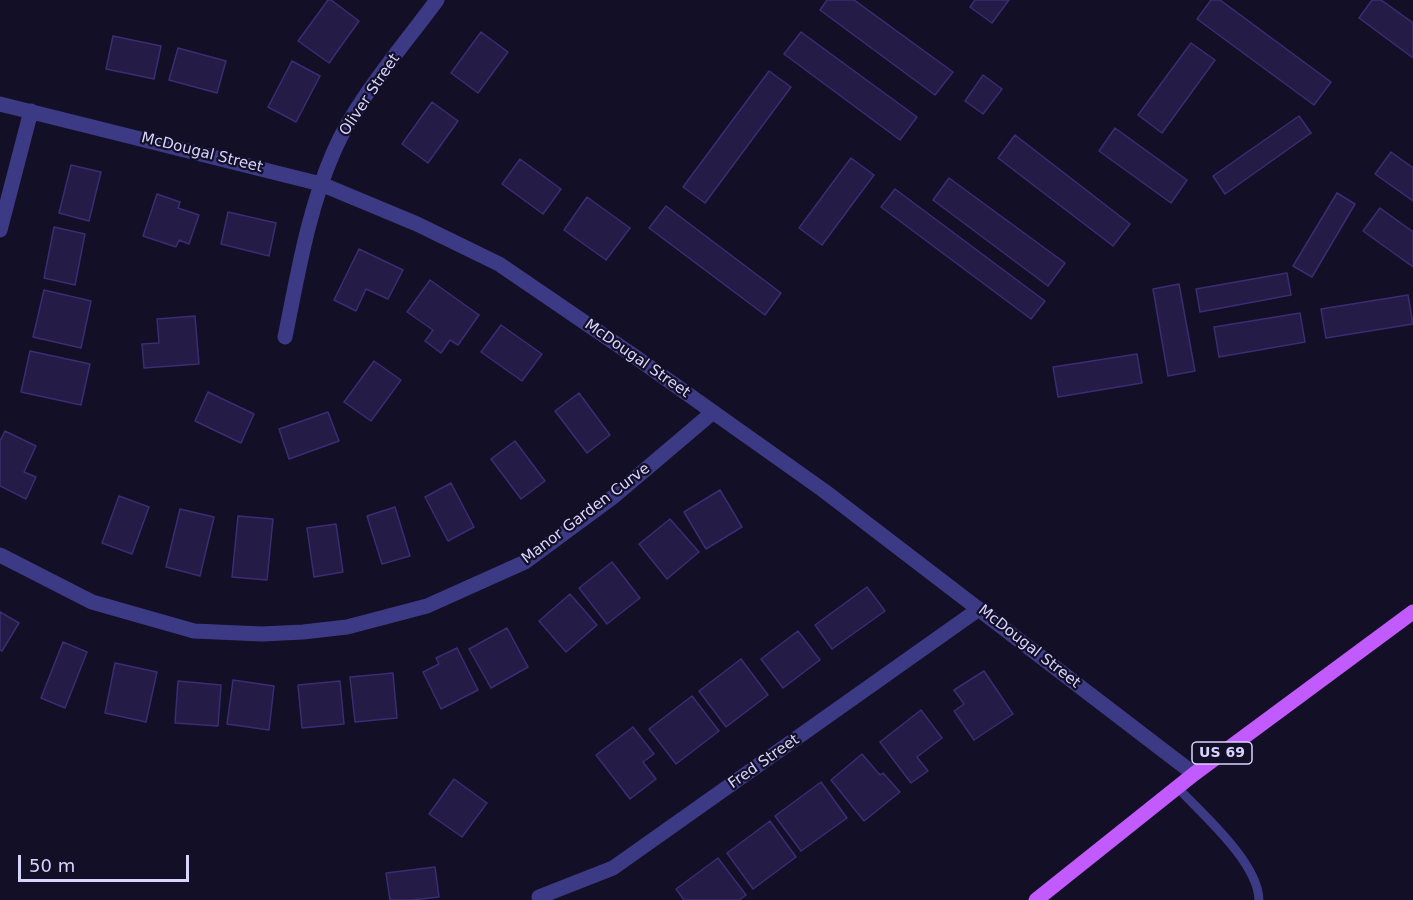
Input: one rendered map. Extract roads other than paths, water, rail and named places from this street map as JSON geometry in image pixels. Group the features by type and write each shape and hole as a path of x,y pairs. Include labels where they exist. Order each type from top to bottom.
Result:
{"main road":[{"name":"US 69","path":"1036,900 1194,774 1413,612"}],"street":[{"name":"Oliver Street","path":"285,337 313,204 334,150 364,98 437,0"},
{"name":"McDougal Street","path":"0,104 321,184 417,224 500,264 823,490 1194,774"},
{"path":"0,230 31,111"},
{"name":"Manor Garden Curve","path":"0,555 92,602 194,631 262,634 347,627 427,606 525,562 614,497 712,413"},
{"name":"Fred Street","path":"539,897 613,868 979,609"}],"lane":[{"path":"1177,787 1241,857 1258,887 1259,900"}]}
